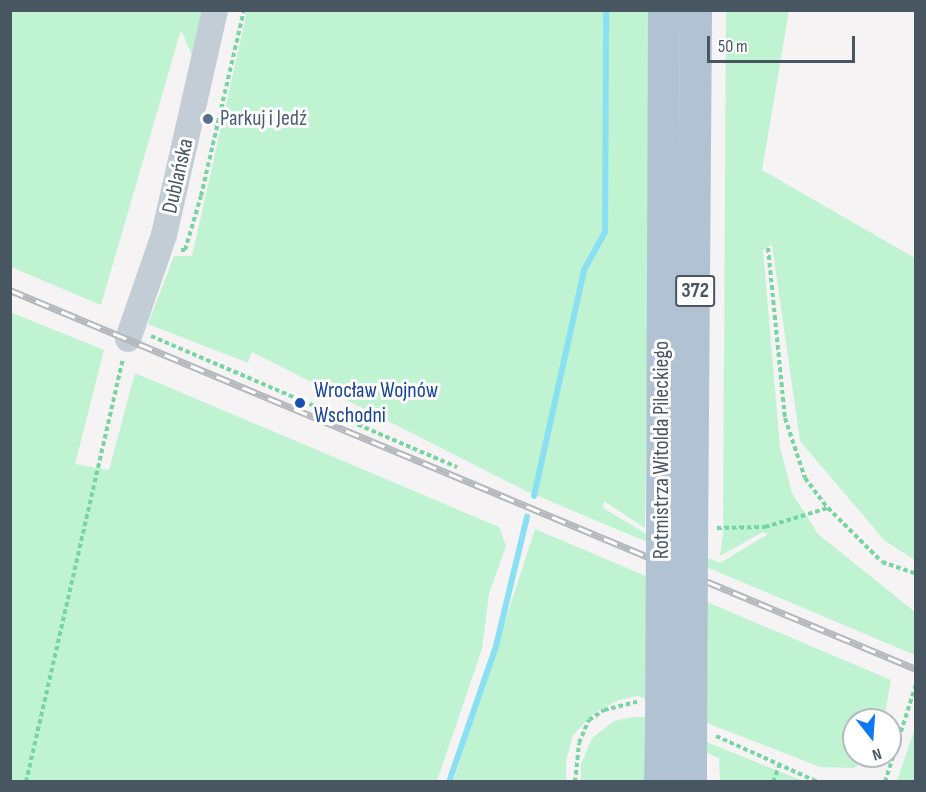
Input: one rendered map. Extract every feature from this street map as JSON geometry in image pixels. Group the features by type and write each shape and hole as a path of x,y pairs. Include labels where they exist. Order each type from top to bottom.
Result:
{"main road":[{"name":"Rotmistrza Witolda Pileckiego","path":"660,782 664,10"},
{"name":"Rotmistrza Witolda Pileckiego","path":"691,782 691,746 704,537 696,10"}],"lane":[{"name":"Dublańska","path":"135,335 164,235 215,10"}],"path":[{"path":"174,252 185,250 188,241 244,10"},
{"path":"768,248 785,418 805,478 828,508 882,562 915,574"},
{"path":"26,782 135,335 457,467"},
{"path":"704,537 765,527 828,508"},
{"path":"885,782 915,684"},
{"path":"773,782 780,764"}],"green space":[{"path":"10,11 206,11 194,60 181,30 101,305 11,267"},
{"path":"247,11 652,11 645,528 604,501 603,508 645,533 720,563 768,534 763,532 720,556 723,534 726,11 789,11 762,170 915,258 915,560 885,541 800,441 772,245 763,250 780,447 792,493 818,534 915,612 915,655 526,491 252,352 248,363 148,324 174,256 192,256"},
{"path":"10,312 104,350 75,464 109,470 135,373 499,527 506,546 489,594 482,649 437,781 11,781"},
{"path":"535,529 891,680 886,708 842,708 842,768 820,767 638,696 619,700 594,713 573,735 566,761 566,781 453,782"},
{"path":"645,717 803,781 720,781 719,758 645,726 645,781 581,782 581,764 592,738 614,721"},
{"path":"915,728 915,781 897,781"}],"waterway":[{"path":"534,496 584,270 605,232 606,10"},
{"path":"449,782 496,646 527,517"}],"railway":[{"path":"10,290 916,669"}],"place":[{"name":"Parkuj i Jedź","path":"208,119"},
{"name":"Wrocław Wojnów Wschodni","path":"300,403"}]}
